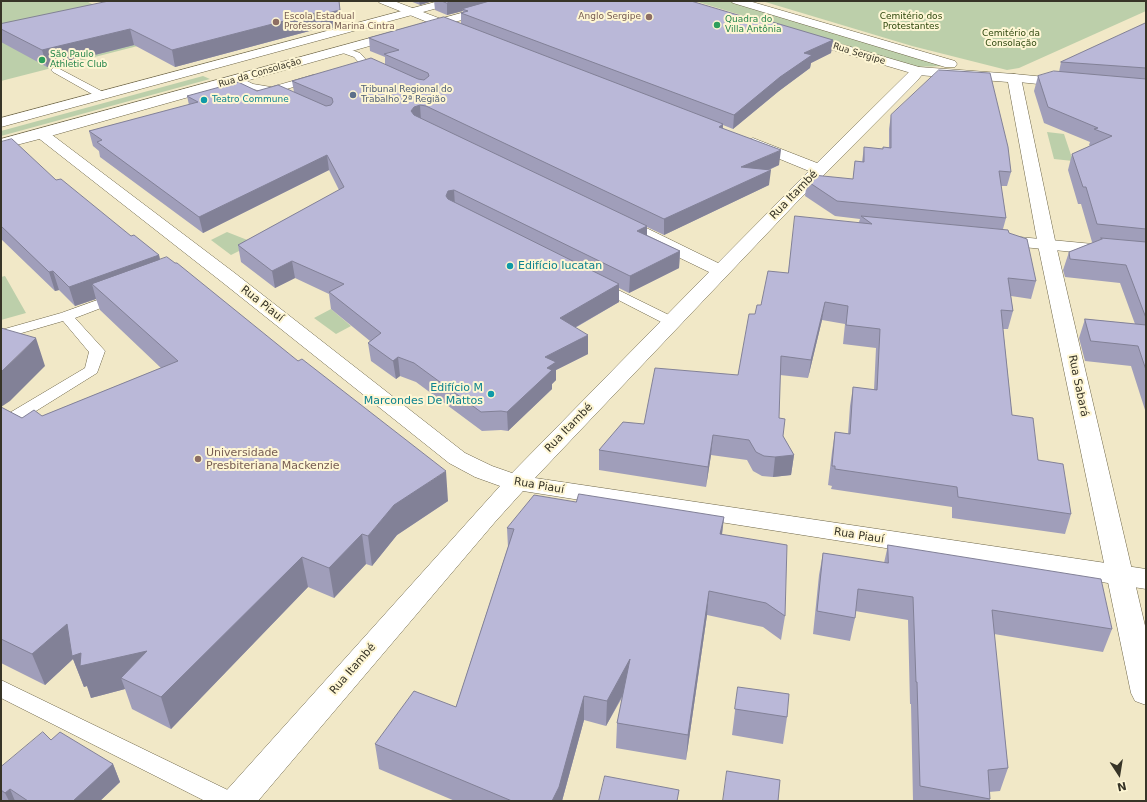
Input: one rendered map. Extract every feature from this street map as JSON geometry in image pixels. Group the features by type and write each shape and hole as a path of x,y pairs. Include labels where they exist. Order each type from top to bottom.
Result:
{"street":[{"path":"384,1 476,37"},
{"name":"Rua da Consolação","path":"1,123 452,1"},
{"name":"Rua da Consolação","path":"1,144 42,134 518,1"},
{"name":"Rua Sergipe","path":"737,1 991,77"},
{"name":"Rua Sergipe","path":"792,34 918,71 1077,83"},
{"name":"Rua Itambé","path":"238,801 516,483 772,217 918,71"},
{"name":"Rua Sabará","path":"1014,78 1018,107 1047,244 1146,693"},
{"name":"Rua Piauí","path":"42,134 229,278 457,458 476,470 493,477 516,483 1146,579"},
{"path":"737,137 819,169"},
{"path":"604,214 721,271"},
{"path":"772,217 795,220"},
{"path":"985,238 1146,254"}],"lane":[{"path":"343,50 357,55 363,65"},
{"path":"56,70 103,96"},
{"path":"271,90 326,74"},
{"path":"237,79 250,86 271,90 286,97"},
{"path":"585,278 672,322"},
{"path":"1,335 66,316 131,292"},
{"path":"1,425 92,370 97,351 66,316"},
{"path":"1,688 228,801"}],"green space":[{"name":"São Paulo Athletic Club","path":"1,1 86,1 165,39 1,81"},
{"path":"695,1 732,1 948,66 911,67"},
{"path":"762,1 1146,1 1146,11 1019,68 1007,70 912,46"},
{"path":"203,76 210,79 1,136 1,131"},
{"path":"1047,132 1064,134 1073,161 1054,159"},
{"path":"227,232 255,243 231,255 211,240"},
{"path":"5,276 26,313 1,320 1,277"},
{"path":"331,309 351,326 336,334 314,318"}],"building":[{"path":"109,1 339,1 340,10 320,15 315,13 172,50 130,29 42,50 1,29 1,24"},
{"path":"442,1 453,1 447,3"},
{"path":"490,1 691,1 738,15 755,19 759,18 833,40 804,53 812,55 780,77 734,115 461,13 468,11 462,9"},
{"path":"444,17 723,124 719,127 781,150 741,167 771,170 664,219 426,106 420,105 414,107 411,111 414,115 647,226 637,231 680,251 630,276 454,190 448,191 446,196 448,199 619,284 560,318 588,335 545,357 556,362 547,368 552,370 507,412 481,412 414,363 398,357 393,361 368,343 381,333 329,292 344,284 292,261 272,271 238,245 344,187 327,155 199,217 97,142 102,140 89,131 198,102 187,96 238,82 257,91 278,85 326,106 331,105 333,102 332,98 292,81 371,58 418,79 424,80 429,76 428,73 384,54 399,50 369,38"},
{"path":"1146,23 1146,68 1061,62"},
{"path":"939,70 990,73 1008,147 1011,172 999,171 1006,218 837,201 807,181 813,175 853,179 855,161 864,162 864,147 883,149 883,147 891,148 891,115"},
{"path":"1054,71 1146,79 1146,229 1097,224 1086,187 1083,187 1072,154 1112,136 1094,129 1098,128 1048,107 1038,76"},
{"path":"12,139 56,180 61,179 131,236 134,235 159,255 69,287 53,271 49,272 1,226 1,142"},
{"path":"795,216 872,224 861,216 1008,230 1009,233 1027,239 1036,281 1008,278 1013,311 1001,310 1012,415 1033,418 1038,460 1063,464 1071,514 958,497 957,487 835,469 835,466 832,466 835,432 850,434 853,387 877,390 880,329 846,325 848,306 825,302 811,360 781,356 779,418 785,419 783,436 794,455 775,457 764,456 756,452 749,440 713,435 708,467 599,450 623,422 644,424 655,368 738,375 749,314 755,314 757,305 761,305 768,271 788,273"},
{"path":"1101,238 1146,242 1146,318 1126,265 1070,259 1069,252 1102,239"},
{"path":"167,257 177,263 298,361 302,359 446,471 394,505 368,536 362,534 329,568 302,557 161,697 121,678 147,651 80,666 81,653 72,656 67,624 32,654 1,639 1,407 22,418 34,410 42,416 178,361 92,284"},
{"path":"1085,319 1146,325 1146,370 1138,346 1091,341"},
{"path":"1,328 36,338 1,372"},
{"path":"579,494 724,517 720,534 787,545 785,616 766,603 709,591 688,735 617,723 630,659 607,701 584,696 559,787 552,801 512,801 375,744 414,691 456,707 514,529 507,528 534,495 576,502"},
{"path":"888,545 1101,579 1112,629 992,610 1008,768 988,770 990,799 920,786 913,597 858,589 855,618 817,611 823,553 888,563"},
{"path":"738,687 789,694 787,717 735,709"},
{"path":"43,732 51,740 60,732 113,764 73,801 28,801 10,789 5,793 1,790 1,767"},
{"path":"727,771 780,780 778,801 723,801"},
{"path":"605,776 679,790 677,801 599,801"}],"place":[{"name":"Anglo Sergipe","path":"649,17"},
{"name":"Escola Estadual Professora Marina Cintra","path":"276,22"},
{"name":"Quadra do Villa Antônia","path":"717,25"},
{"name":"São Paulo Athletic Club","path":"42,60"},
{"name":"Tribunal Regional do Trabalho 2ª Região","path":"353,95"},
{"name":"Teatro Commune","path":"204,100"},
{"name":"Edifício Iucatan","path":"510,266"},
{"name":"Edifício M Marcondes De Mattos","path":"491,394"},
{"name":"Universidade Presbiteriana Mackenzie","path":"198,459"}],"park label":[{"name":"Cemitério dos Protestantes","path":"911,22"},
{"name":"Cemitério da Consolação","path":"1011,40"}]}
